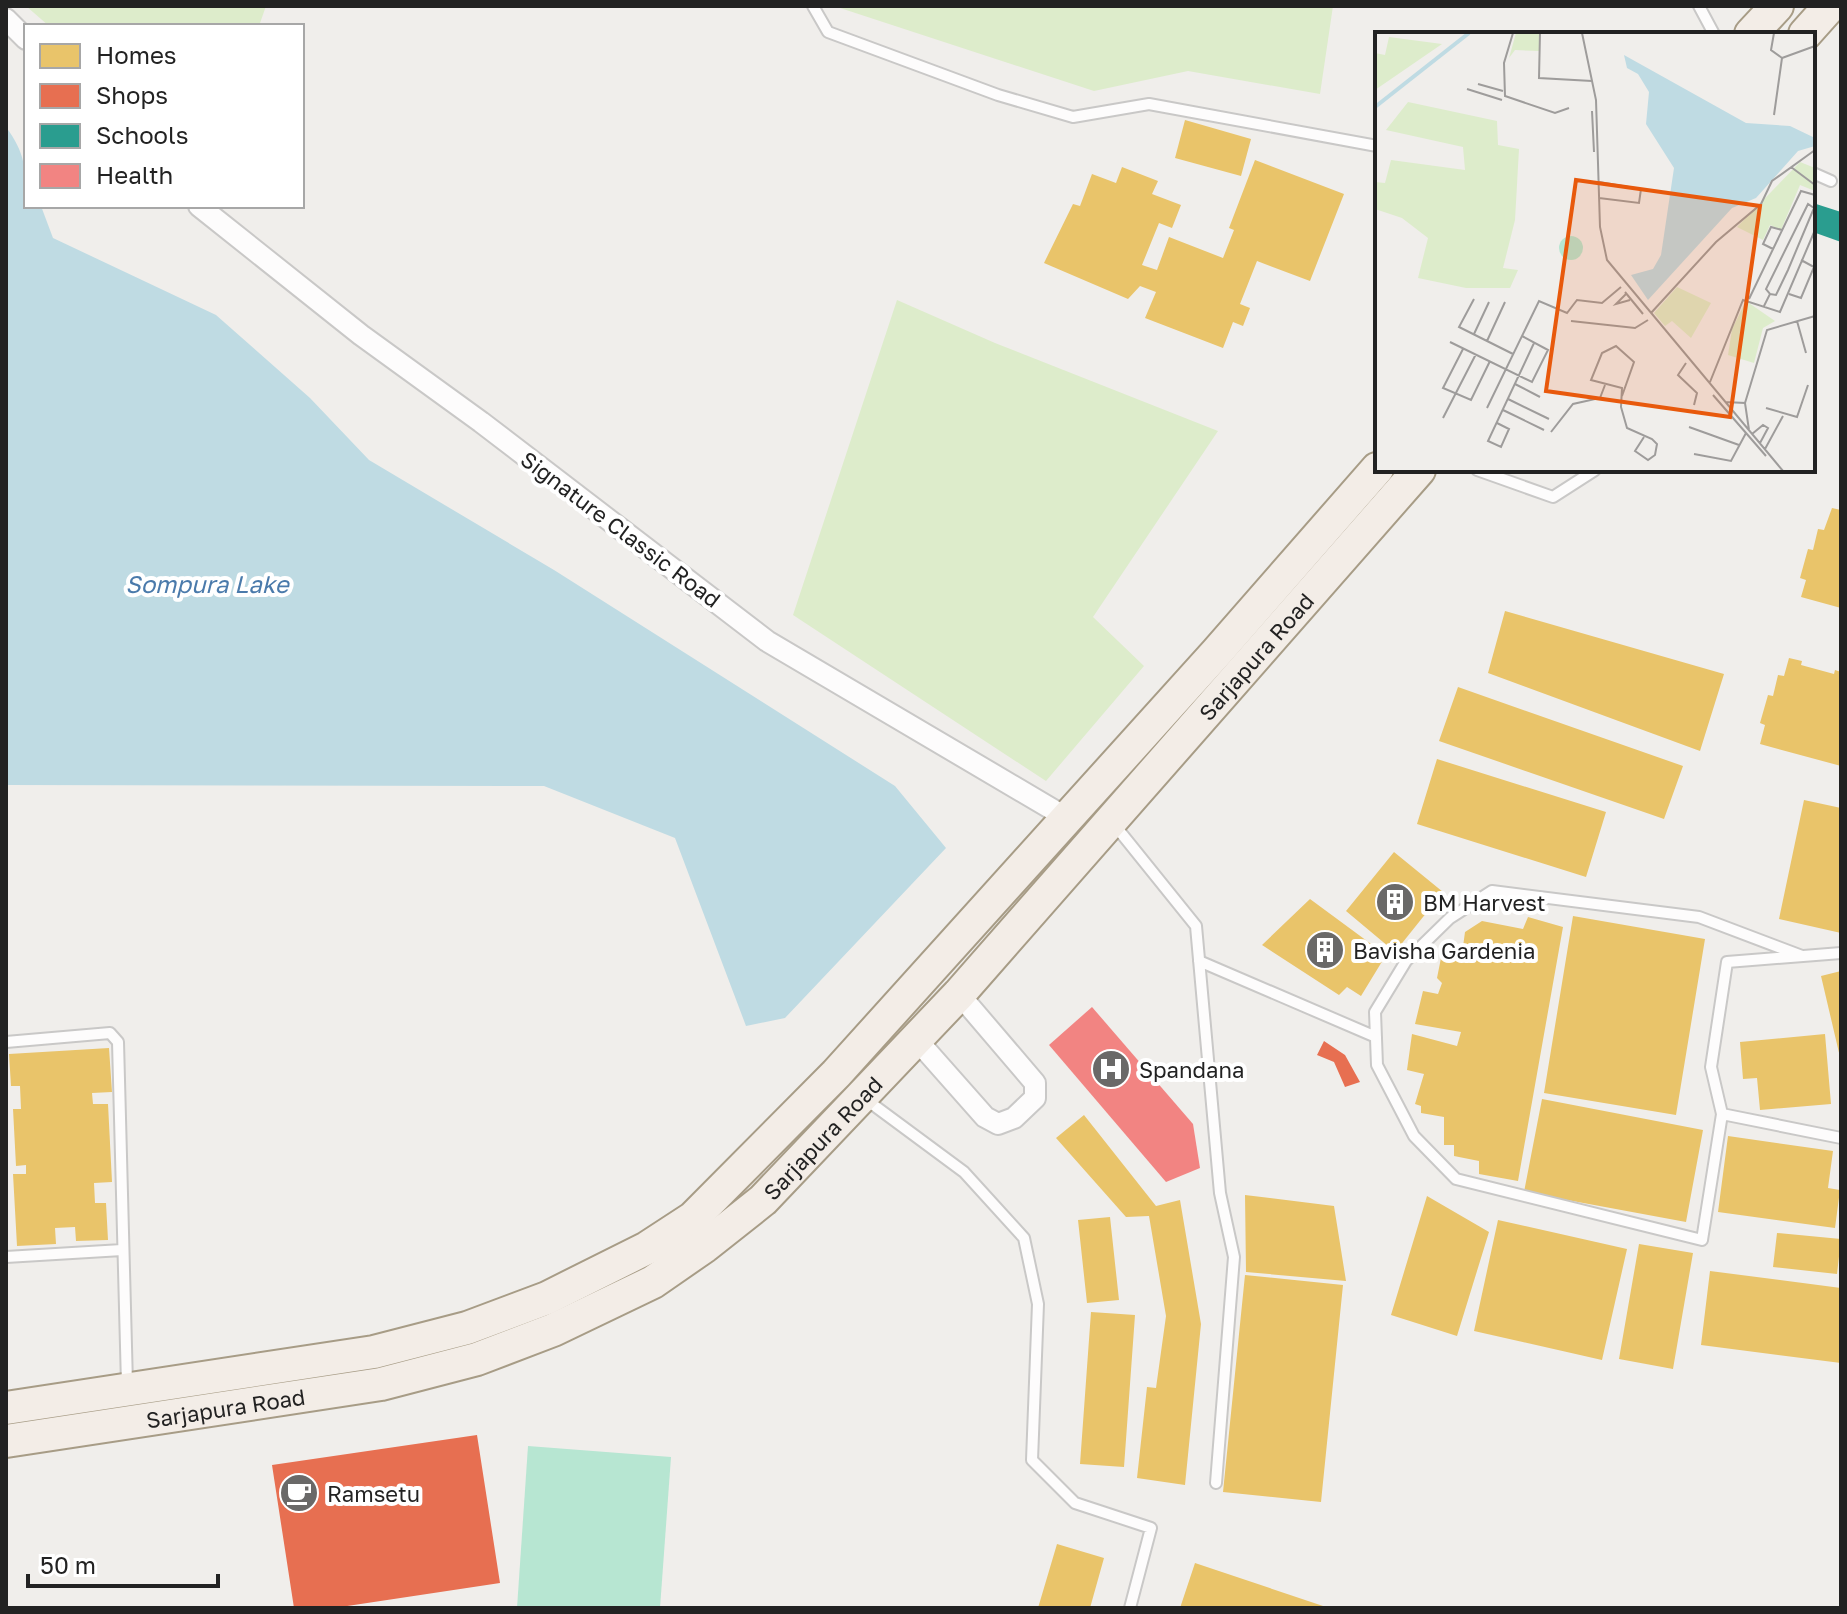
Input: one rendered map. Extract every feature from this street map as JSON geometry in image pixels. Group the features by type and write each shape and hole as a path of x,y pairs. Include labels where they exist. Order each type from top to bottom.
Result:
{"main road":[{"path":"1753,32 1777,6"},
{"path":"1807,32 1830,6"},
{"name":"Sarjapura Road","path":"6,1441 381,1384 477,1359 553,1330 653,1282 705,1246 763,1200 862,1097 959,994 1111,821 1375,472"},
{"name":"Sarjapura Road","path":"6,1408 374,1352 467,1328 547,1298 647,1248 693,1218 836,1074 1067,818 1228,663 1417,472"},
{"path":"836,1074 862,1097"}],"street":[{"path":"6,19 24,37"},
{"name":"Signature Classic Road","path":"202,208 361,335 481,422 767,641 1067,818"},
{"path":"916,1039 985,1117 998,1124 1014,1118 1035,1098 1035,1083 959,994"}],"lane":[{"path":"813,6 828,32 998,95 1073,117 1149,104 1375,146"},
{"path":"1699,6 1713,32"},
{"path":"1815,174 1831,181"},
{"path":"1483,472 1553,497 1592,472"},
{"path":"1111,821 1196,926 1220,1193 1234,1257 1216,1483"},
{"path":"1802,956 1699,917 1492,891 1450,918 1406,961 1375,1012 1377,1065 1414,1136 1456,1179 1702,1240 1722,1114 1711,1067 1727,962 1841,953"},
{"path":"1199,961 1376,1037"},
{"path":"6,1042 110,1033 118,1042 127,1391"},
{"path":"862,1097 964,1172 1024,1238 1038,1304 1032,1460 1075,1503 1151,1528 1130,1608"},
{"path":"1722,1114 1841,1138"},
{"path":"6,1257 122,1250"}],"green space":[{"path":"26,6 266,6 260,24 47,24"},
{"path":"834,6 1333,6 1320,94 1188,71 1094,91"},
{"path":"897,300 995,343 1218,431 1093,617 1144,666 1046,781 793,615"},
{"path":"528,1446 671,1457 660,1608 517,1608"}],"water":[{"name":"Sompura Lake","path":"6,127 24,165 24,208 42,208 53,238 216,315 310,398 369,460 554,570 895,786 946,848 785,1018 746,1026 675,838 544,786 6,785"}],"building: Homes":[{"path":"1185,120 1251,139 1241,176 1175,158"},
{"path":"1255,160 1344,194 1310,281 1257,261 1240,304 1250,308 1243,326 1233,322 1223,348 1145,318 1156,292 1140,286 1128,299 1044,263 1073,204 1080,206 1092,174 1116,183 1122,167 1158,181 1152,194 1181,205 1172,228 1159,223 1142,265 1157,270 1169,237 1223,258 1234,230 1229,228"},
{"path":"1832,508 1841,510 1841,608 1801,597 1806,580 1800,578 1808,549 1813,550 1818,529 1824,530"},
{"path":"1505,611 1724,674 1700,751 1488,673"},
{"path":"1789,658 1802,661 1801,665 1834,674 1835,670 1841,672 1841,766 1760,744 1765,725 1760,723 1768,695 1773,696 1778,675 1784,676"},
{"path":"1458,687 1683,766 1664,819 1439,741"},
{"path":"1437,759 1606,812 1586,877 1417,824"},
{"path":"1804,800 1841,808 1841,933 1779,919"},
{"name":"BM Harvest","path":"1394,852 1443,892 1395,952 1346,911"},
{"name":"Bavisha Gardenia","path":"1310,899 1386,955 1361,996 1347,987 1339,995 1262,945"},
{"path":"1573,916 1705,939 1676,1115 1544,1093"},
{"path":"1528,917 1563,927 1518,1181 1479,1174 1479,1161 1454,1156 1454,1145 1444,1145 1444,1117 1421,1113 1421,1106 1415,1104 1424,1074 1407,1070 1412,1034 1457,1046 1461,1032 1415,1024 1423,991 1438,994 1442,983 1437,978 1442,953 1462,954 1465,932 1482,921 1523,929"},
{"path":"1841,971 1841,1057 1840,1057 1821,976"},
{"path":"1825,1034 1831,1104 1760,1110 1757,1078 1743,1079 1740,1042"},
{"path":"109,1048 112,1092 92,1093 93,1104 108,1104 112,1182 94,1183 95,1203 106,1203 108,1240 76,1241 75,1227 55,1228 56,1244 17,1246 13,1174 26,1174 26,1165 16,1166 13,1109 21,1109 20,1086 11,1086 9,1054"},
{"path":"1542,1099 1703,1130 1686,1222 1524,1192"},
{"path":"1084,1115 1156,1206 1180,1200 1201,1324 1185,1485 1137,1478 1147,1387 1156,1388 1166,1316 1149,1216 1126,1217 1056,1138"},
{"path":"1728,1136 1833,1151 1828,1188 1840,1190 1835,1228 1718,1212"},
{"path":"1245,1195 1334,1206 1346,1281 1246,1272"},
{"path":"1427,1196 1489,1232 1457,1336 1391,1315"},
{"path":"1110,1217 1119,1300 1087,1303 1078,1220"},
{"path":"1498,1220 1627,1249 1602,1360 1474,1331"},
{"path":"1777,1233 1841,1239 1837,1274 1773,1267"},
{"path":"1639,1244 1693,1253 1673,1369 1619,1359"},
{"path":"1710,1271 1841,1288 1841,1363 1701,1345"},
{"path":"1245,1275 1343,1285 1321,1502 1223,1492"},
{"path":"1091,1312 1135,1315 1124,1467 1080,1464"},
{"path":"1057,1544 1104,1558 1090,1608 1038,1608"},
{"path":"1195,1563 1326,1607 1326,1608 1180,1608"}],"building: Shops":[{"path":"1324,1041 1345,1055 1360,1082 1345,1087 1334,1062 1317,1055"},
{"path":"477,1435 500,1583 334,1608 294,1608 272,1465"}],"building: Schools":[{"path":"1815,204 1841,212 1841,242 1815,233"}],"building: Health":[{"path":"1092,1007 1193,1124 1200,1168 1166,1182 1049,1045"}],"place":[{"name":"BM Harvest","path":"1395,902"},
{"name":"Bavisha Gardenia","path":"1325,950"},
{"name":"Spandana","path":"1111,1069"},
{"name":"Ramsetu","path":"299,1493"}]}
